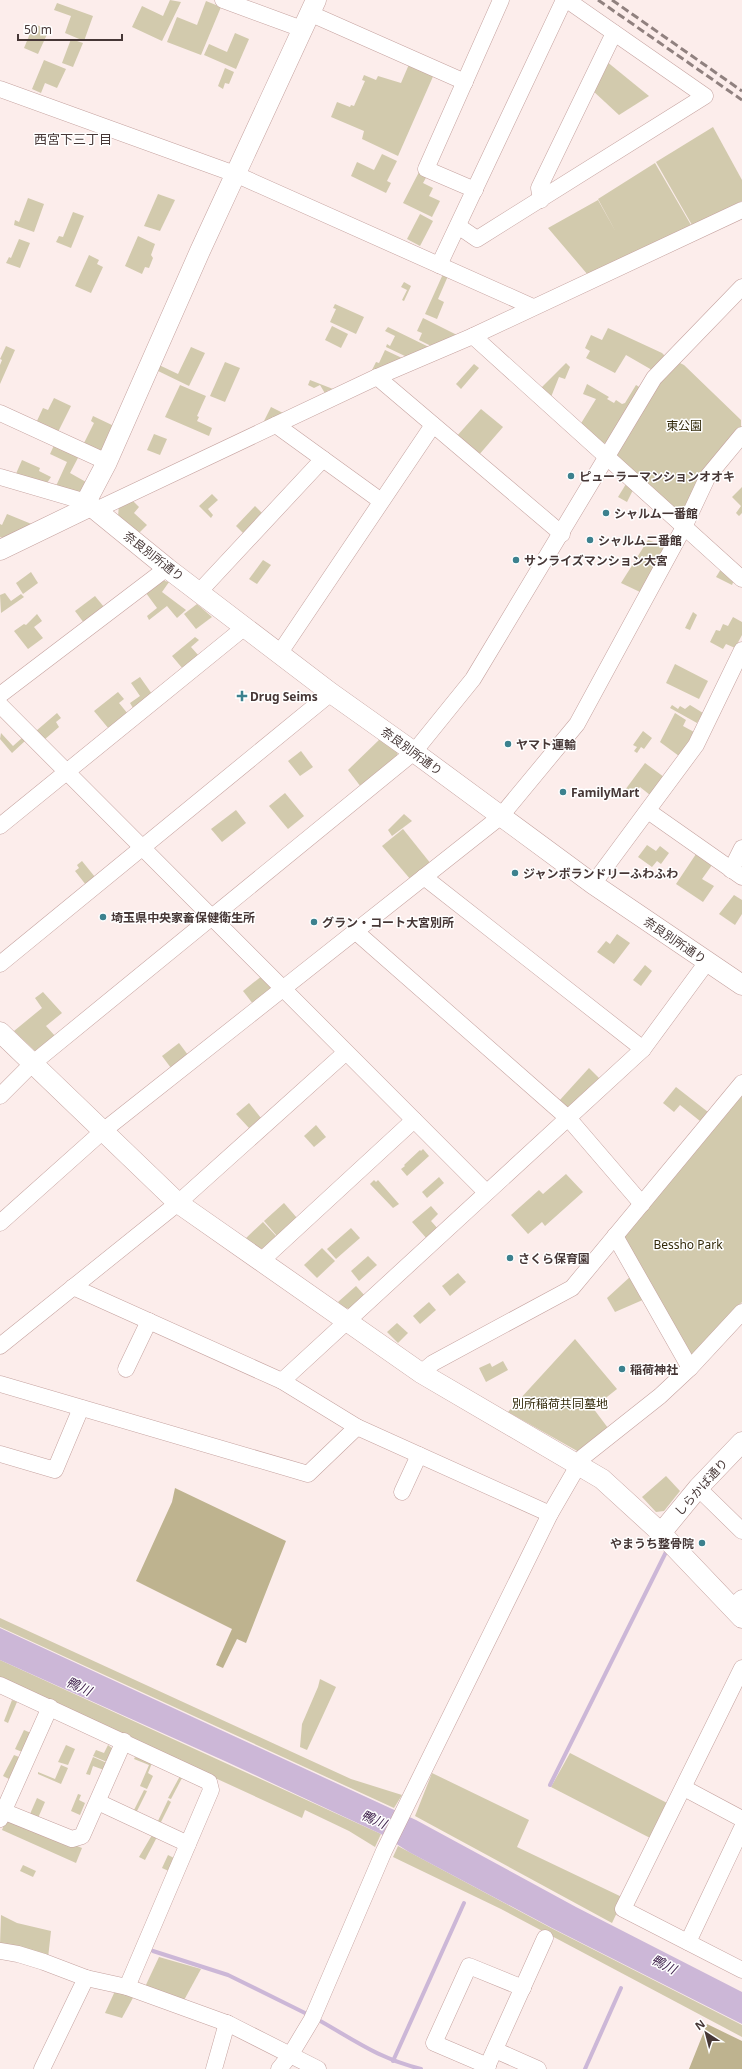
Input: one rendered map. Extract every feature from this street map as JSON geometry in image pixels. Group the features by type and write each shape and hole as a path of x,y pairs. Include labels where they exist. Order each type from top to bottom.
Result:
{"street":[{"path":"223,0 309,14 465,82"},
{"path":"475,190 426,169 501,0"},
{"path":"439,265 565,0 705,96 541,200 477,238 458,226"},
{"path":"91,506 107,462 235,174 309,14"},
{"path":"541,200 539,188 614,33"},
{"path":"0,89 235,174 533,308"},
{"path":"0,550 91,506 276,425 377,377 473,336 742,210"},
{"path":"0,1096 32,1064 414,752 473,679 562,534 605,456 654,378 742,287"},
{"path":"473,336 742,579"},
{"path":"377,377 562,534"},
{"path":"0,413 107,462"},
{"path":"276,425 381,502"},
{"path":"279,654 433,425"},
{"path":"0,1223 103,1131 500,817 578,724 684,527 708,476 742,435"},
{"path":"199,592 323,459"},
{"path":"0,477 91,506"},
{"name":"奈良別所通り","path":"91,506 167,568 331,693 414,752 500,817 593,884 742,985"},
{"path":"0,695 167,568"},
{"path":"0,826 245,627"},
{"path":"593,884 696,745 742,650"},
{"path":"0,964 331,693"},
{"path":"0,705 143,846 212,918 486,1192"},
{"path":"648,811 736,873 742,848"},
{"path":"424,877 643,1049"},
{"path":"355,931 569,1119 642,1204"},
{"path":"282,1381 486,1192 569,1119 643,1049 707,962"},
{"path":"0,1032 178,1204 421,1373 602,1478 739,1608"},
{"path":"0,1346 178,1204 346,1052"},
{"path":"421,1373 433,1363 572,1288 742,1083"},
{"path":"260,1261 414,1120"},
{"path":"615,1236 690,1368"},
{"path":"73,1287 282,1381 357,1427 550,1514"},
{"path":"278,2069 291,2054 313,2015 384,1851 550,1514 579,1464 613,1432 660,1396 690,1368 742,1312"},
{"path":"126,1369 149,1321"},
{"path":"0,1384 308,1474 357,1427"},
{"path":"0,1454 55,1470 81,1408"},
{"name":"しらかば通り","path":"661,1533 698,1488 742,1442"},
{"path":"402,1492 419,1455"},
{"path":"698,1488 742,1531"},
{"path":"742,1668 737,1690 684,1788 623,1909 742,1970"},
{"path":"0,1685 124,1741 209,1782 211,1790 127,1987"},
{"path":"50,1707 1,1813 72,1839 82,1836 124,1741"},
{"path":"684,1788 742,1819"},
{"path":"98,1802 188,1844"},
{"path":"688,1942 742,1828"},
{"path":"523,1988 469,1966 434,2043 487,2067 523,1988 545,1938"},
{"path":"0,1951 18,1954 44,1962 86,1978 127,1987 227,2024 291,2054 318,2069"},
{"path":"42,2069 86,1978"},
{"path":"214,2069 227,2024"},
{"path":"495,2050 538,2069"}],"green space":[{"path":"170,0 181,2 162,41 132,27 142,6 163,16"},
{"path":"206,1 221,7 201,55 167,42 177,17 197,25"},
{"path":"57,3 93,16 84,41 65,33 71,16 54,10"},
{"path":"34,24 49,30 38,54 24,48"},
{"path":"235,33 249,39 236,69 204,55 209,44 227,52"},
{"path":"71,39 83,43 73,67 62,63"},
{"path":"44,60 66,69 57,88 45,83 41,93 32,89"},
{"path":"606,61 649,96 619,115 592,90"},
{"path":"410,62 435,72 398,156 362,139 364,131 331,117 337,102 350,107 351,105 354,106 365,81 362,80 364,75 376,80 378,76 401,83"},
{"path":"225,68 234,72 229,84 225,83 223,89 218,86"},
{"path":"713,127 742,180 742,201 692,225 656,162"},
{"path":"382,154 397,161 387,181 391,183 386,193 351,176 357,162 374,170"},
{"path":"655,163 691,225 588,275 548,228 598,200 616,232 598,199"},
{"path":"419,172 427,176 423,183 433,188 429,196 440,201 432,217 403,203"},
{"path":"158,194 175,200 160,231 144,226"},
{"path":"28,198 44,204 34,232 14,225 15,220 19,222"},
{"path":"73,212 84,216 71,248 56,242 59,236 63,237"},
{"path":"420,214 433,221 420,246 407,239"},
{"path":"138,236 155,244 151,255 153,258 149,268 145,267 142,274 125,266"},
{"path":"19,239 30,243 20,268 6,263 9,257 11,258"},
{"path":"89,255 99,260 97,264 103,267 91,293 75,286"},
{"path":"443,274 448,276 438,299 444,302 437,319 425,314"},
{"path":"404,282 411,286 404,301 402,300 407,290 401,287"},
{"path":"335,304 364,317 356,334 330,322 336,309 333,308"},
{"path":"423,318 459,336 433,347 419,340 422,333 417,331"},
{"path":"332,326 348,334 341,348 325,340"},
{"path":"388,327 431,348 407,357 386,347 387,344 390,346 395,336 385,331"},
{"path":"608,328 662,353 666,357 652,370 626,355 615,373 586,358 590,351 585,348 591,335 602,340"},
{"path":"6,346 15,350 0,384 0,365 2,360 0,359"},
{"path":"191,347 205,353 189,386 156,370 159,365 178,374"},
{"path":"385,350 402,358 371,372 376,362 379,363"},
{"path":"225,362 240,368 225,402 210,396"},
{"name":"東公園","path":"678,362 684,365 741,420 741,427 715,456 683,510 677,512 618,459 617,453 661,381"},
{"path":"566,363 570,367 565,379 559,377 551,397 541,388"},
{"path":"474,364 479,368 461,389 456,384"},
{"path":"310,380 333,389 327,391 329,394 326,395 320,385 314,388 308,385"},
{"path":"587,384 609,397 607,399 614,403 616,400 622,404 625,403 636,385 641,388 608,442 600,444 580,425 596,399 583,394"},
{"path":"180,385 206,396 197,416 199,417 197,421 212,428 209,436 165,417"},
{"path":"54,398 71,406 57,434 36,423 43,408 48,410"},
{"path":"271,407 285,414 263,423"},
{"path":"481,409 503,427 478,456 456,437"},
{"path":"93,416 114,426 101,451 84,443 94,423 91,421"},
{"path":"154,434 167,439 160,455 147,450"},
{"path":"56,441 80,454 70,473 86,482 79,495 56,486 67,462 50,454"},
{"path":"22,460 40,468 39,471 51,477 45,486 15,476"},
{"path":"626,484 633,490 627,502 618,497"},
{"path":"742,487 742,513 739,516 736,513 741,506 732,497"},
{"path":"212,494 218,500 208,509 213,515 211,518 199,506"},
{"path":"131,499 139,507 134,513 147,525 139,533 118,517 119,504"},
{"path":"255,506 264,515 244,534 236,526"},
{"path":"7,514 34,525 7,539 0,537 0,524 2,525"},
{"path":"648,540 665,546 640,592 621,583"},
{"path":"263,560 271,565 257,584 249,579"},
{"path":"721,569 734,580 732,585 716,577"},
{"path":"31,572 38,583 23,594 16,583"},
{"path":"161,580 169,582 162,592 186,610 177,618 167,606 149,620 147,616 157,608 146,593"},
{"path":"5,593 11,601 21,594 24,597 1,613 0,595"},
{"path":"95,596 104,607 84,623 75,611"},
{"path":"197,604 212,617 196,629 184,614"},
{"path":"693,612 697,615 690,630 685,628"},
{"path":"37,614 42,621 34,627 43,638 28,649 14,631 24,624 26,625"},
{"path":"733,617 742,622 742,635 735,648 726,644 723,649 710,642 716,630 720,631 723,624 728,626"},
{"path":"195,637 199,640 191,647 199,656 183,669 172,656"},
{"path":"675,664 708,681 699,699 666,683"},
{"path":"140,677 152,694 133,708 130,703 140,696 131,683"},
{"path":"118,692 124,699 119,703 128,714 109,729 94,711"},
{"path":"672,705 678,709 680,706 685,709 690,705 703,713 697,723 670,708"},
{"path":"57,713 61,718 56,722 59,727 44,740 36,731"},
{"path":"675,713 686,720 683,726 694,732 687,747 679,756 660,742"},
{"path":"643,731 652,738 644,749 641,747 637,753 634,751 637,747 633,745"},
{"path":"1,733 13,746 22,738 25,741 12,753 0,739"},
{"path":"380,739 398,752 396,759 361,787 348,770"},
{"path":"301,751 313,767 300,776 288,761"},
{"path":"645,763 664,777 650,795 640,787 633,796 625,790"},
{"path":"285,793 304,816 288,829 269,806"},
{"path":"236,810 246,823 222,842 211,829"},
{"path":"404,814 412,821 392,836 388,830"},
{"path":"403,829 431,864 411,880 382,846"},
{"path":"647,845 656,851 660,846 669,853 661,864 657,861 652,867 638,857"},
{"path":"696,854 712,865 702,879 714,886 703,902 676,884"},
{"path":"82,861 95,877 86,885 75,871 79,868 77,865"},
{"path":"734,895 742,900 742,914 735,925 719,914"},
{"path":"617,934 630,943 614,964 597,952 606,941 610,944"},
{"path":"645,965 652,971 641,986 633,980"},
{"path":"263,975 272,984 271,991 253,1004 243,991"},
{"path":"43,992 62,1013 46,1026 55,1036 36,1052 14,1031 42,1008 35,998"},
{"path":"179,1043 188,1055 171,1068 162,1056"},
{"path":"589,1068 601,1080 570,1107 565,1107 559,1101"},
{"path":"676,1087 708,1112 700,1121 680,1105 674,1112 663,1103"},
{"name":"Bessho Park","path":"742,1094 742,1302 690,1357 622,1238"},
{"path":"249,1103 261,1118 249,1128 236,1114"},
{"path":"316,1125 326,1137 314,1147 304,1136"},
{"path":"423,1149 429,1156 407,1176 401,1169 420,1150 421,1151"},
{"path":"566,1174 583,1192 545,1226 542,1222 528,1234 511,1215 539,1190 543,1194"},
{"path":"439,1177 444,1183 427,1198 422,1192"},
{"path":"374,1180 376,1182 378,1180 399,1204 393,1208 370,1184"},
{"path":"284,1203 297,1218 277,1236 264,1221"},
{"path":"431,1206 438,1214 431,1221 439,1230 428,1240 412,1222"},
{"path":"263,1222 278,1238 266,1248 258,1249 245,1239"},
{"path":"351,1228 360,1238 336,1259 327,1249"},
{"path":"322,1248 335,1261 317,1278 304,1265"},
{"path":"368,1256 377,1265 359,1281 351,1271"},
{"path":"458,1273 466,1282 450,1296 442,1286"},
{"path":"631,1276 645,1299 615,1312 607,1298"},
{"path":"356,1286 366,1297 351,1309 345,1308 338,1302"},
{"path":"429,1302 436,1310 420,1324 413,1316"},
{"path":"397,1323 408,1333 398,1343 387,1332"},
{"name":"別所稲荷共同墓地","path":"575,1339 617,1389 593,1408 608,1428 579,1452 508,1412"},
{"path":"503,1361 508,1370 486,1382 479,1368 490,1363 492,1367"},
{"path":"666,1476 680,1491 664,1511 656,1512 642,1497"},
{"path":"0,1618 351,1779 402,1795 394,1808 0,1627"},
{"path":"0,1660 381,1834 375,1847 349,1831 305,1810 302,1818 0,1679"},
{"path":"320,1679 336,1687 307,1750 300,1747 302,1724"},
{"path":"12,1700 17,1702 8,1723 4,1721"},
{"path":"24,1730 31,1733 22,1752 15,1749"},
{"path":"66,1745 75,1749 68,1765 58,1762"},
{"path":"108,1745 113,1749 107,1762 93,1756 96,1750 104,1753"},
{"path":"570,1753 671,1805 654,1840 551,1787"},
{"path":"14,1755 19,1757 9,1779 3,1776"},
{"path":"93,1757 107,1763 104,1770 93,1766 90,1775 86,1774"},
{"path":"135,1757 152,1763 148,1773 153,1776 147,1789 140,1786 149,1765 134,1759"},
{"path":"61,1765 68,1768 61,1784 38,1774 38,1772 55,1779"},
{"path":"432,1773 529,1820 517,1847 624,1898 612,1923 415,1816"},
{"path":"180,1776 182,1778 171,1799 168,1798"},
{"path":"144,1790 147,1791 136,1813 133,1812"},
{"path":"78,1794 81,1795 79,1800 85,1803 80,1815 71,1811"},
{"path":"37,1798 45,1802 38,1818 30,1814"},
{"path":"168,1800 171,1802 160,1824 157,1823"},
{"path":"7,1817 82,1848 76,1863 2,1830"},
{"path":"152,1835 157,1837 145,1860 139,1857"},
{"path":"398,1846 551,1928 742,2025 742,2037 501,1909 393,1857"},
{"path":"168,1855 176,1859 171,1872 162,1868"},
{"path":"23,1865 36,1871 33,1877 20,1871"},
{"path":"1,1915 17,1923 51,1931 48,1958 0,1945"},
{"path":"159,1957 201,1969 183,2002 144,1989"},
{"path":"115,1991 134,1996 122,2018 105,2013"}],"shaded area":[{"path":"175,1488 286,1541 246,1643 237,1639 223,1668 216,1665 232,1629 136,1581 172,1502"},
{"path":"707,2024 742,2041 742,2069 689,2069"}],"water":[{"name":"鴨川","path":"0,1628 416,1820 576,1907 742,1992 742,2024 552,1928 409,1852 381,1834 227,1762 0,1660"}],"waterway":[{"path":"550,1785 667,1550"},
{"path":"393,2061 464,1903"},
{"path":"153,1951 228,1975 309,2015"},
{"path":"585,2069 621,1988"},
{"path":"315,2018 378,2054 405,2065 421,2069"}],"railway":[{"path":"598,0 742,100"},
{"path":"612,0 742,91"}],"place":[{"name":"ピューラーマンションオオキ","path":"571,476"},
{"name":"シャルム一番館","path":"606,513"},
{"name":"シャルム二番館","path":"590,540"},
{"name":"サンライズマンション大宮","path":"516,560"},
{"name":"Drug Seims","path":"242,696"},
{"name":"ヤマト運輸","path":"508,744"},
{"name":"FamilyMart","path":"563,792"},
{"name":"ジャンボランドリーふわふわ","path":"515,873"},
{"name":"埼玉県中央家畜保健衛生所","path":"103,917"},
{"name":"グラン・コート大宮別所","path":"314,922"},
{"name":"さくら保育園","path":"510,1258"},
{"name":"稲荷神社","path":"622,1369"},
{"name":"やまうち整骨院","path":"702,1543"}],"district":[{"name":"西宮下三丁目","path":"73,139"}]}
